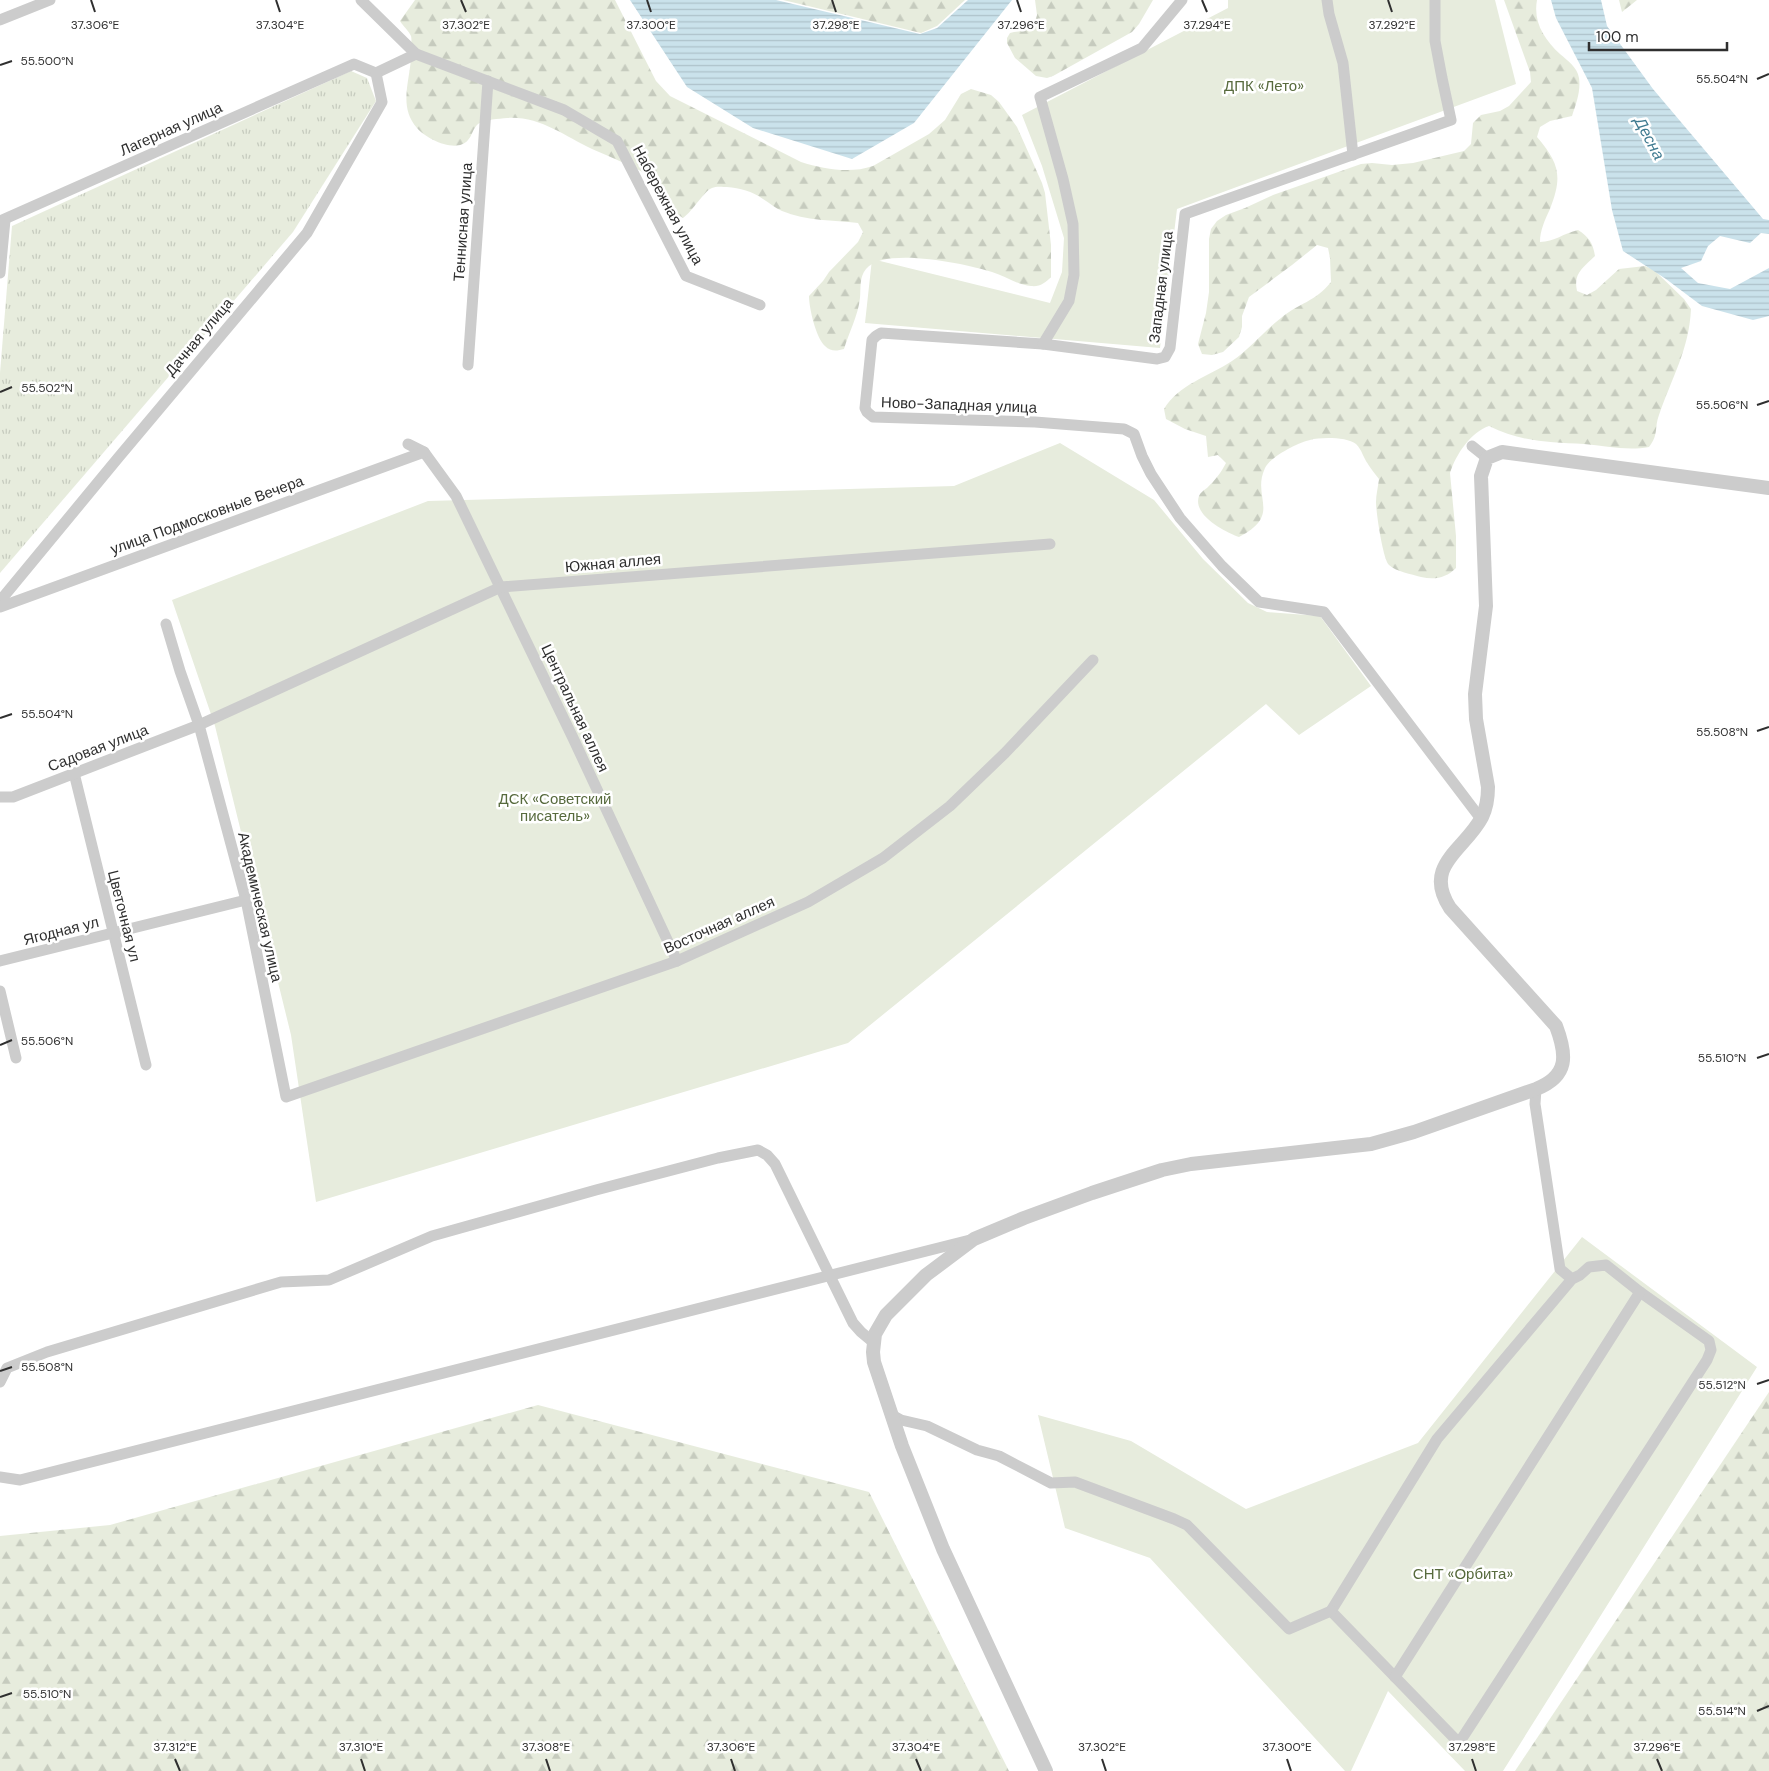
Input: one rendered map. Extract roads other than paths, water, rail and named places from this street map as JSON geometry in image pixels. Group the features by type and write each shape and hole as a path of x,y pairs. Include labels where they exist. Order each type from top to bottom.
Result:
{"street":[{"path":"0,20 50,0"},
{"path":"360,0 416,54 376,73"},
{"path":"1043,344 1069,301 1074,275 1073,224 1063,179 1040,97 1142,48 1182,0"},
{"path":"1327,0 1329,14 1343,62 1353,154"},
{"name":"Западная улица","path":"1043,344 1157,359 1165,357 1170,348 1185,214 1451,120 1435,41 1435,0"},
{"name":"Набережная улица","path":"416,54 564,110 617,141 686,276 760,305"},
{"name":"Лагерная улица","path":"2,220 354,64 376,73"},
{"name":"Дачная улица","path":"0,601 307,233 382,102 376,73"},
{"name":"Теннисная улица","path":"468,365 488,81"},
{"path":"0,273 2,220"},
{"name":"Ново-Западная улица","path":"1043,344 881,333 872,340 865,408 873,417 1035,422 1124,430 1134,434 1151,474 1180,518 1222,566 1259,602 1324,612 1481,819"},
{"path":"408,444 424,452"},
{"path":"1472,446 1487,458"},
{"name":"Центральная аллея","path":"424,452 456,496 678,961"},
{"name":"улица Подмосковные Вечера","path":"0,607 424,452"},
{"path":"0,1477 20,1480 974,1239 1083,1196 1162,1170 1226,1159 1300,1153 1371,1144 1414,1132 1536,1089 1552,1080 1562,1064 1564,1050 1556,1026 1450,908 1442,892 1441,883 1443,866 1481,819 1488,798 1488,787 1476,719 1475,694 1486,606 1481,476 1487,458 1502,452 1769,488"},
{"name":"Южная аллея","path":"203,723 501,587 1050,544"},
{"name":"Академическая улица","path":"166,624 180,672 203,723 246,900 286,1097"},
{"name":"Восточная аллея","path":"286,1097 678,961 808,902 883,858 950,806 1005,753 1094,660"},
{"name":"Садовая улица","path":"0,797 13,797 203,723"},
{"name":"Цветочная ул","path":"74,773 146,1065"},
{"name":"Ягодная ул","path":"0,961 246,900"},
{"path":"0,991 16,1058"},
{"path":"1536,1089 1535,1104 1560,1269 1572,1279"},
{"path":"0,1382 7,1368 56,1350 281,1282 329,1280 432,1236 596,1190 718,1158 758,1150 767,1154 775,1164 853,1323 873,1342"},
{"path":"974,1239 926,1275 896,1305 878,1327 873,1342 874,1362 943,1549 1046,1771"},
{"path":"892,1415 901,1420 927,1426 977,1450 999,1456 1051,1482 1076,1482 1174,1519 1187,1526 1289,1629 1331,1611 1436,1439 1572,1279 1590,1267 1606,1265 1640,1292 1709,1341 1711,1350 1707,1360 1459,1743 1331,1611"},
{"path":"1395,1678 1640,1292"}],"water":[{"path":"630,0 776,0 920,34 937,28 968,0 1012,0 914,123 852,159 753,128 687,87"},
{"name":"Десна","path":"1551,0 1601,0 1607,26 1653,89 1763,219 1769,220 1769,234 1761,233 1750,243 1720,236 1708,246 1701,261 1681,268 1698,283 1730,289 1769,268 1769,316 1753,320 1702,306 1666,279 1623,251 1612,210 1592,88 1556,18"}],"park label":[{"name":"ДПК «Лето»","path":"1264,86"},
{"name":"ДСК «Советский писатель»","path":"555,808"},
{"name":"СНТ «Орбита»","path":"1463,1574"}]}
